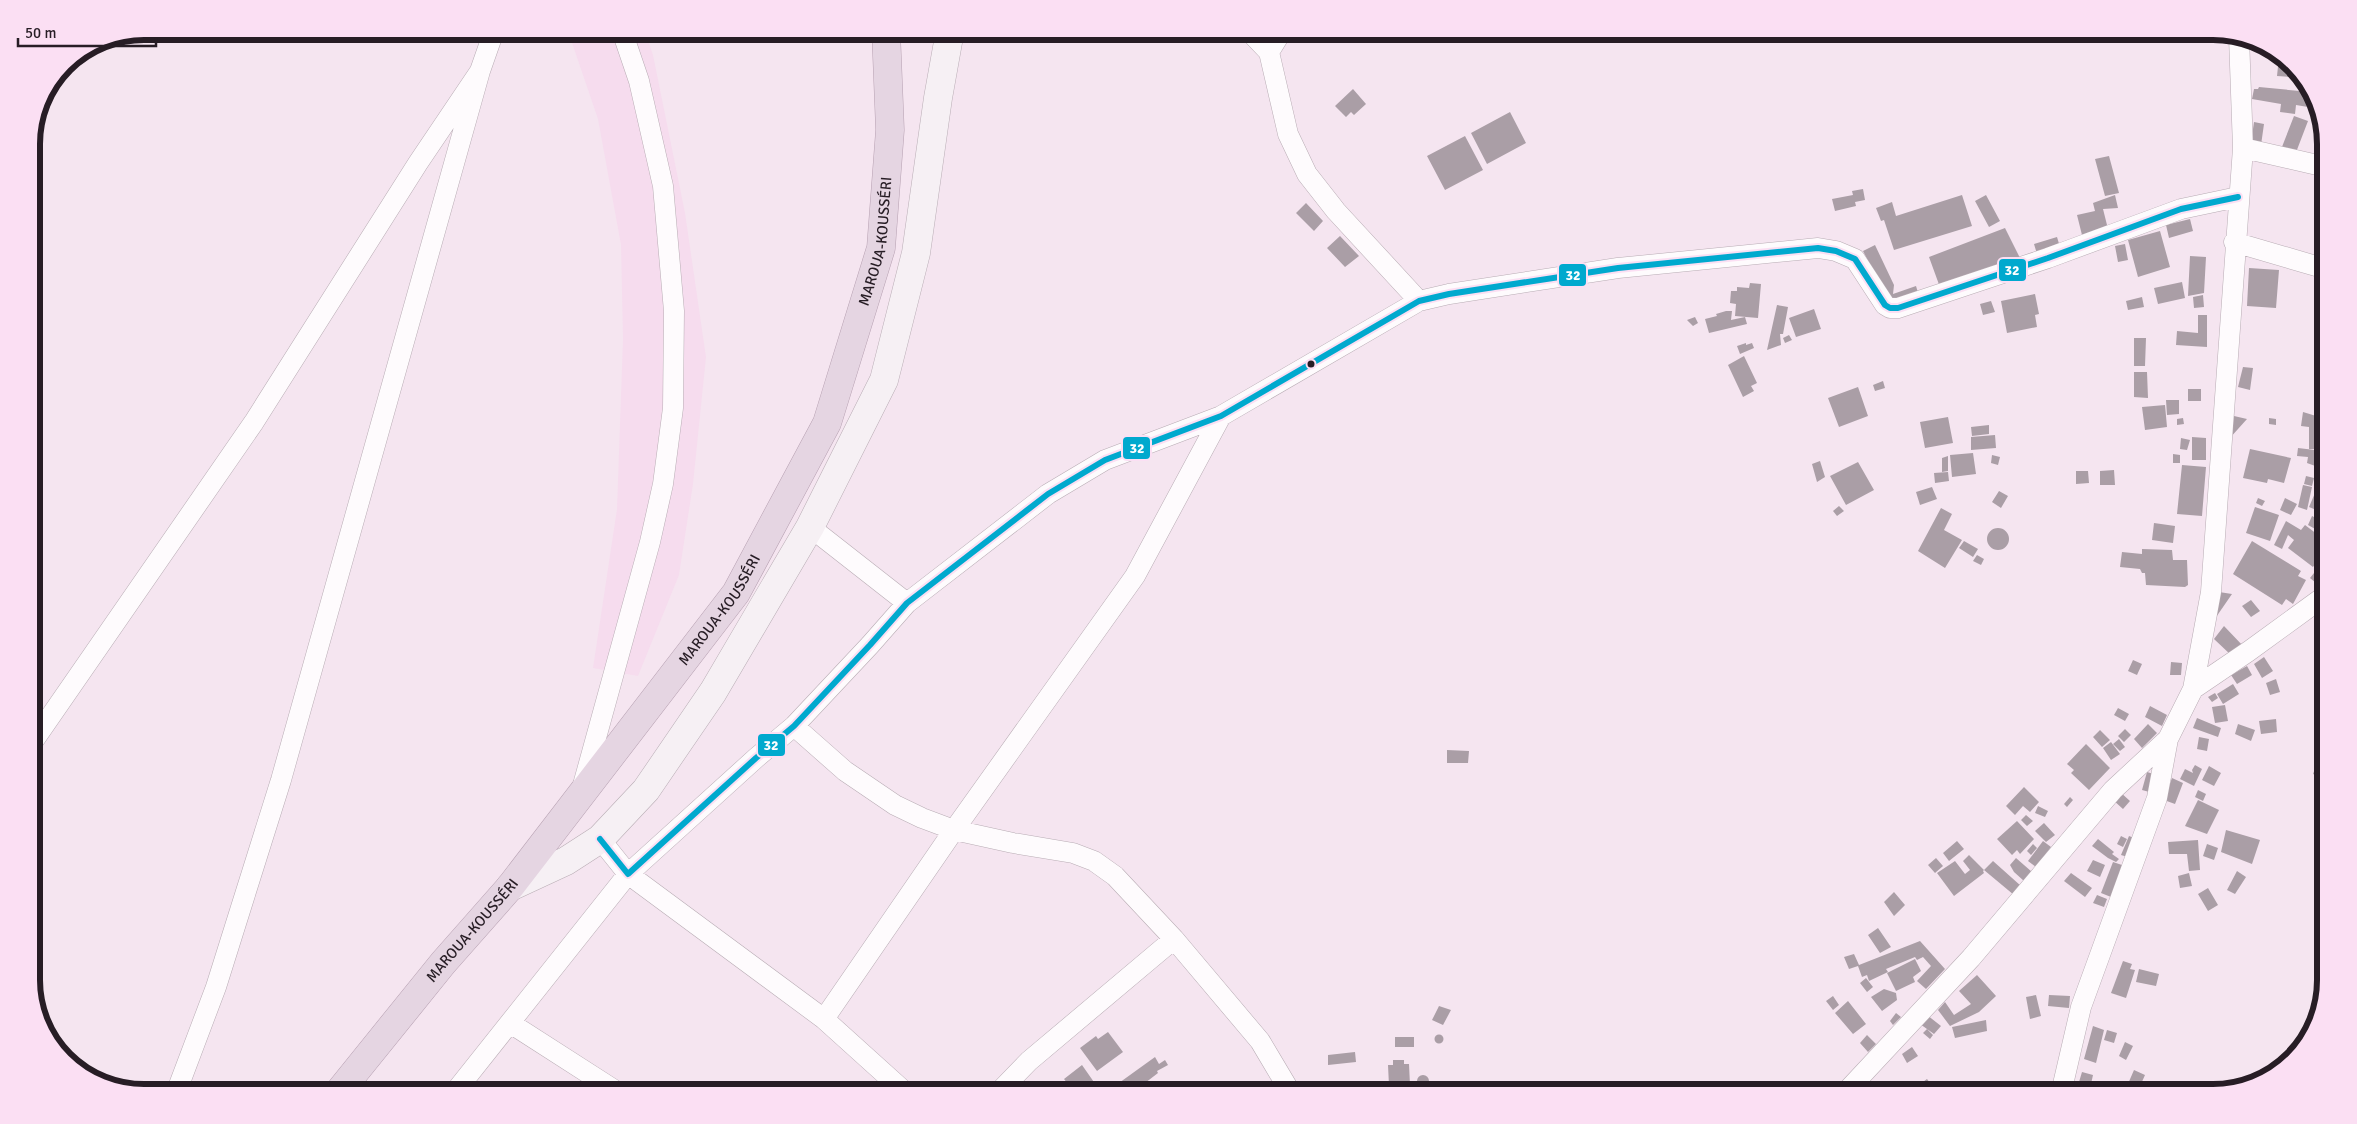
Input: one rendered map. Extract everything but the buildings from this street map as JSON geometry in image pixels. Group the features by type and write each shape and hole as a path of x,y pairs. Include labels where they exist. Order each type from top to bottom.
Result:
{"highway":[{"name":"MAROUA-KOUSSÉRI","path":"345,1084 442,963 510,887 736,593 827,423 881,248 890,130 886,40"}],"street":[{"path":"179,1084 216,987 281,780 480,71 491,40"},
{"path":"581,794 650,542 663,484 673,408 674,311 663,186 639,81 625,40"},
{"path":"510,887 566,861 600,839 646,790 713,692 810,527 884,380 916,253 938,98 948,40"},
{"path":"1258,40 1269,52 1288,134 1307,174 1336,211 1419,301"},
{"path":"1269,52 1276,40"},
{"path":"2064,1084 2081,1007 2157,798 2168,739 2193,689 2211,592 2234,242 2243,148 2239,44"},
{"path":"40,731 254,422 418,163 480,71"},
{"path":"2243,148 2317,165"},
{"path":"461,1084 628,874 794,726 907,603 1048,494 1097,465 1222,416 1419,301 1450,294 1618,268 1818,248 1836,251 1855,259 1885,305 1890,308 1898,308 2048,258 2181,209 2238,197"},
{"path":"2234,242 2317,266"},
{"path":"824,1019 954,830 1135,576 1222,416"},
{"path":"810,527 907,603"},
{"path":"2193,689 2317,602"},
{"path":"794,726 845,771 882,797 922,818 954,830 1072,853 1094,861 1115,876 1174,939 1260,1040 1286,1084"},
{"path":"1853,1084 1971,958 2113,790 2168,739"},
{"path":"600,839 628,874 824,1019 896,1084"},
{"path":"1007,1084 1029,1061 1174,939"},
{"path":"510,1023 605,1084"}],"shaded area":[{"path":"571,40 648,40 653,55 685,213 706,357 693,484 679,575 638,676 593,668 617,509 623,339 621,245 598,119"}],"transit line":[{"name":"32","path":"600,839 628,874 794,726 907,603 1048,494 1105,460 1221,416 1419,301 1449,294 1618,268 1818,248 1836,251 1855,259 1885,305 1890,308 1898,308 2048,258 2181,209 2238,197"}]}
